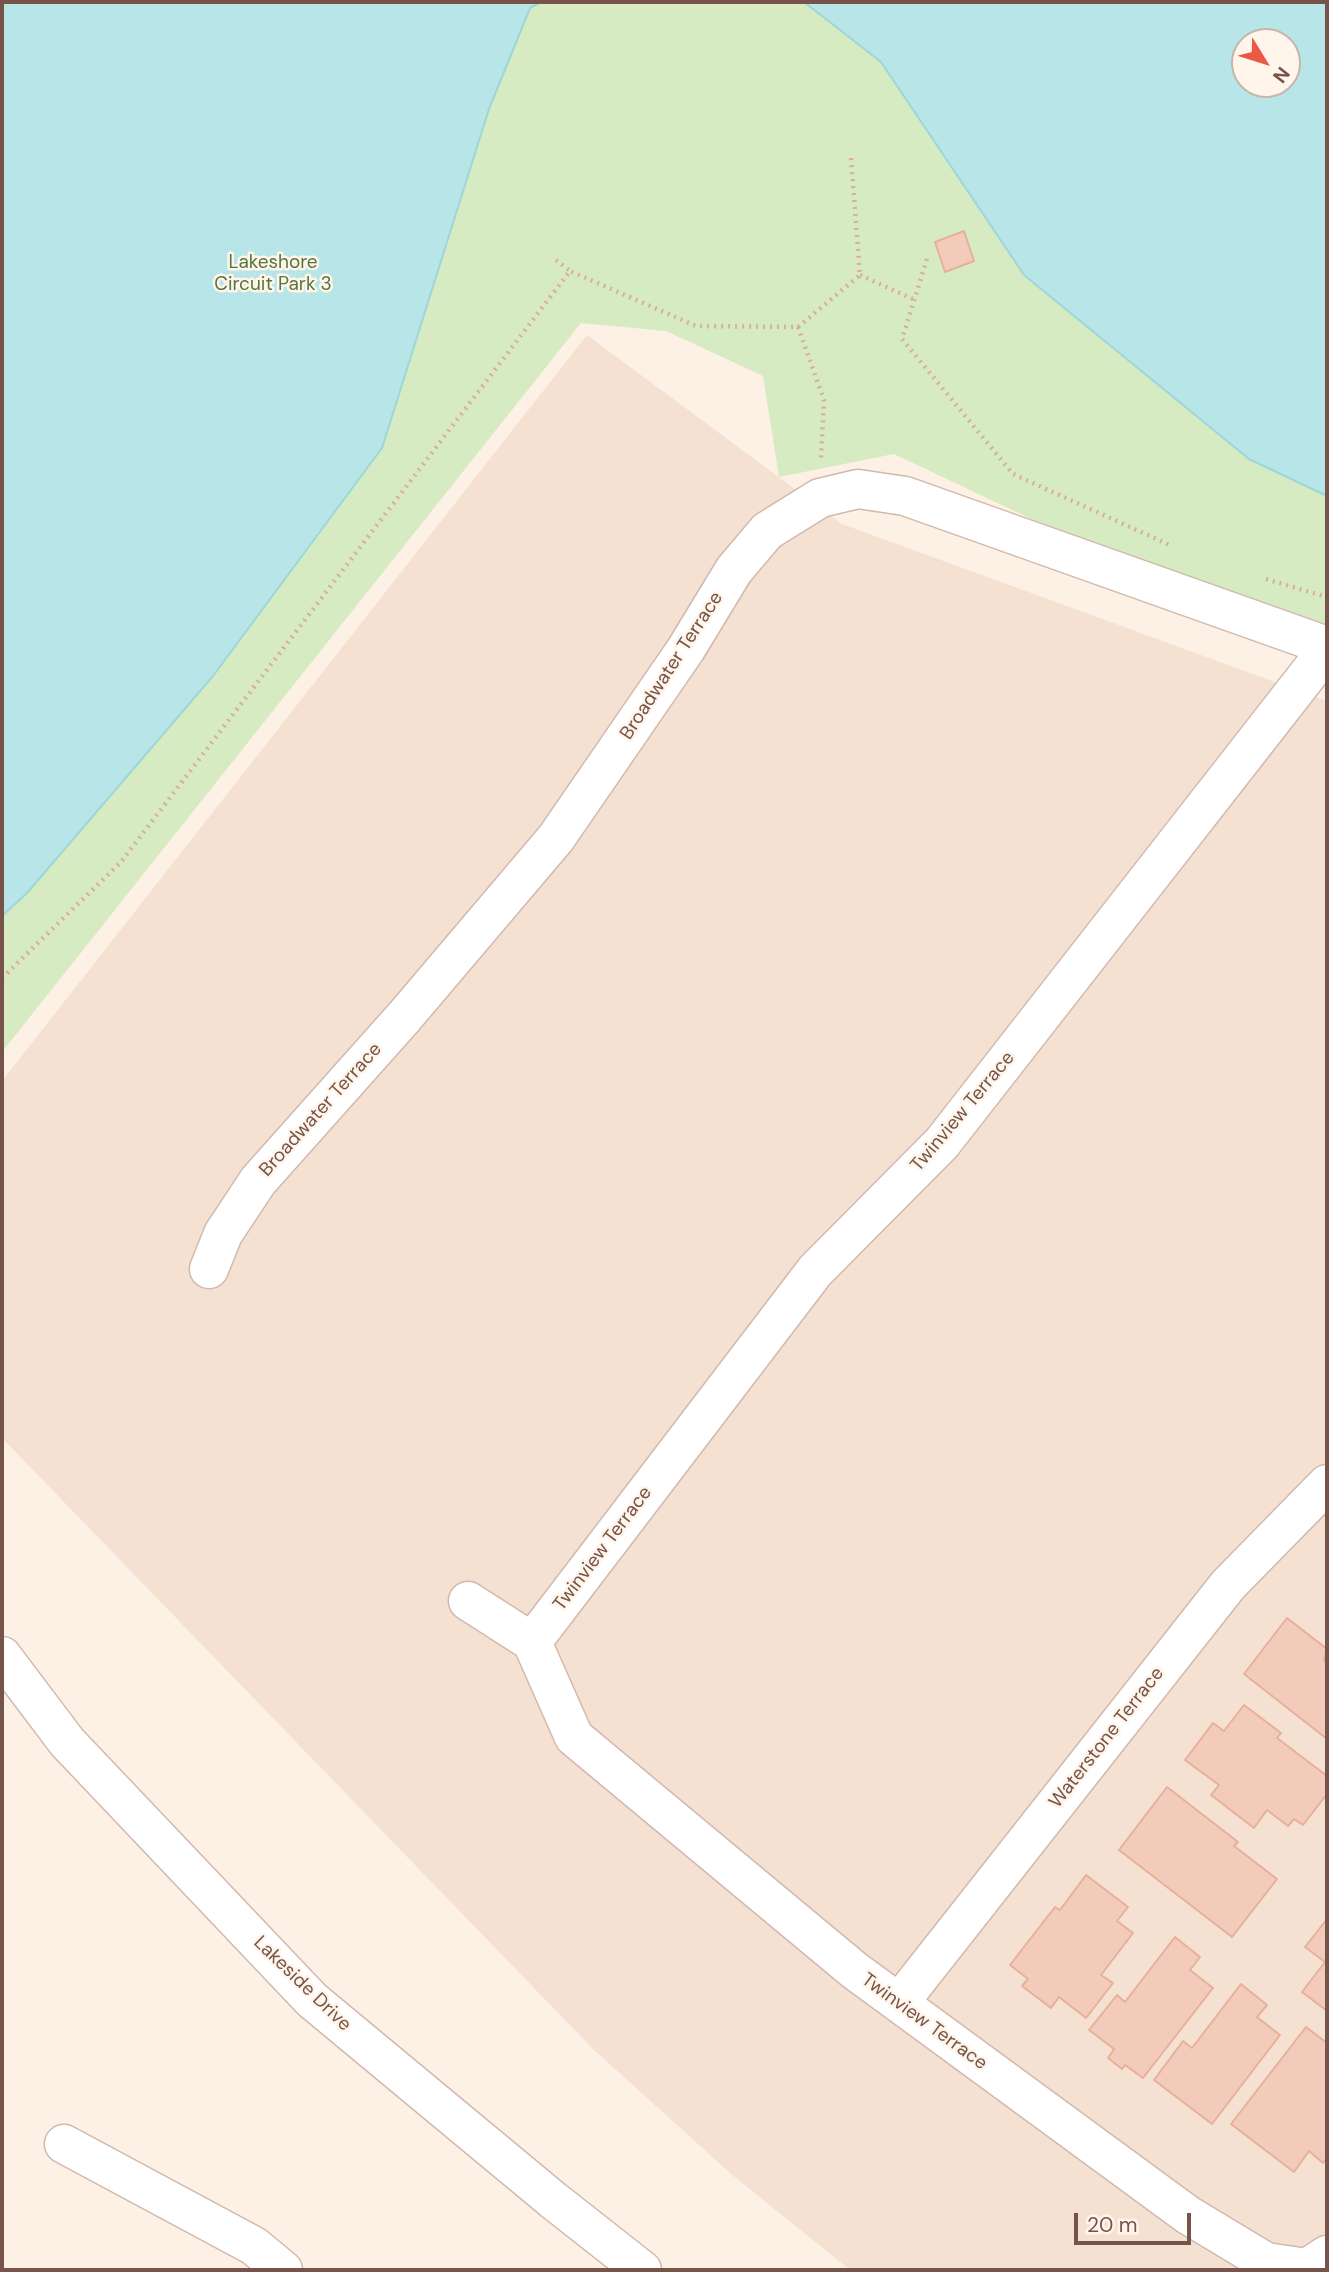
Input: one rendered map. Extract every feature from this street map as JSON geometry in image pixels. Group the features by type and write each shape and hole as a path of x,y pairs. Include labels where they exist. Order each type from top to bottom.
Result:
{"street":[{"name":"Broadwater Terrace","path":"209,1269 223,1234 258,1181 405,1016 556,838 686,649 734,570 767,531 820,498 858,489 905,496 1327,648"},
{"name":"Twinview Terrace","path":"1327,648 942,1143 815,1271 532,1642 574,1737 854,1970 1188,2215 1266,2262 1307,2268 1327,2255"},
{"name":"Waterstone Terrace","path":"899,2003 1228,1585 1327,1484"},
{"path":"468,1601 532,1642"},
{"name":"Lakeside Drive","path":"2,1656 67,1742 312,2000 553,2200 642,2270"},
{"path":"64,2144 254,2246 283,2270"}],"path":[{"path":"851,158 860,275"},
{"path":"927,259 902,340 1013,474 1173,546"},
{"path":"556,260 570,271 696,326 798,327 860,275"},
{"path":"2,978 121,862 570,271"},
{"path":"860,275 915,300"},
{"path":"798,327 824,400 820,498"},
{"path":"1260,577 1327,597"}],"shaded area":[{"path":"587,335 842,524 1327,701 1327,2270 850,2270 730,2173 593,2049 2,1438 2,1081"}],"green space":[{"name":"Lakeshore Circuit Park 3","path":"2,2 1327,2 1327,624 1065,535 894,454 779,477 763,376 666,331 581,323 2,1052"}],"water":[{"path":"2,2 541,2 530,8 489,109 382,448 213,676 27,893 2,916"},
{"path":"804,2 1327,2 1327,496 1249,459 1024,275 881,62"}],"building":[{"path":"964,231 974,261 945,272 935,242"},
{"path":"1287,1618 1327,1649 1324,1660 1327,1663 1327,1739 1244,1674"},
{"path":"1244,1705 1281,1733 1277,1738 1327,1776 1327,1794 1303,1825 1294,1819 1288,1826 1267,1810 1254,1828 1211,1795 1219,1785 1185,1760 1213,1723 1224,1731"},
{"path":"1167,1787 1238,1842 1234,1846 1277,1879 1232,1937 1119,1850"},
{"path":"1086,1875 1128,1907 1117,1921 1133,1933 1101,1975 1113,1983 1086,2018 1059,1997 1051,2008 1022,1986 1028,1979 1010,1965 1055,1907 1060,1910"},
{"path":"1327,1919 1327,2011 1302,1992 1325,1962 1305,1947"},
{"path":"1175,1937 1200,1957 1190,1970 1213,1988 1143,2078 1125,2065 1122,2069 1108,2058 1114,2049 1089,2030 1117,1995 1125,2002"},
{"path":"1241,1984 1267,2005 1257,2017 1280,2035 1212,2124 1154,2080 1183,2041 1192,2048"},
{"path":"1306,2027 1327,2043 1327,2158 1323,2163 1309,2151 1294,2172 1231,2124"}]}
